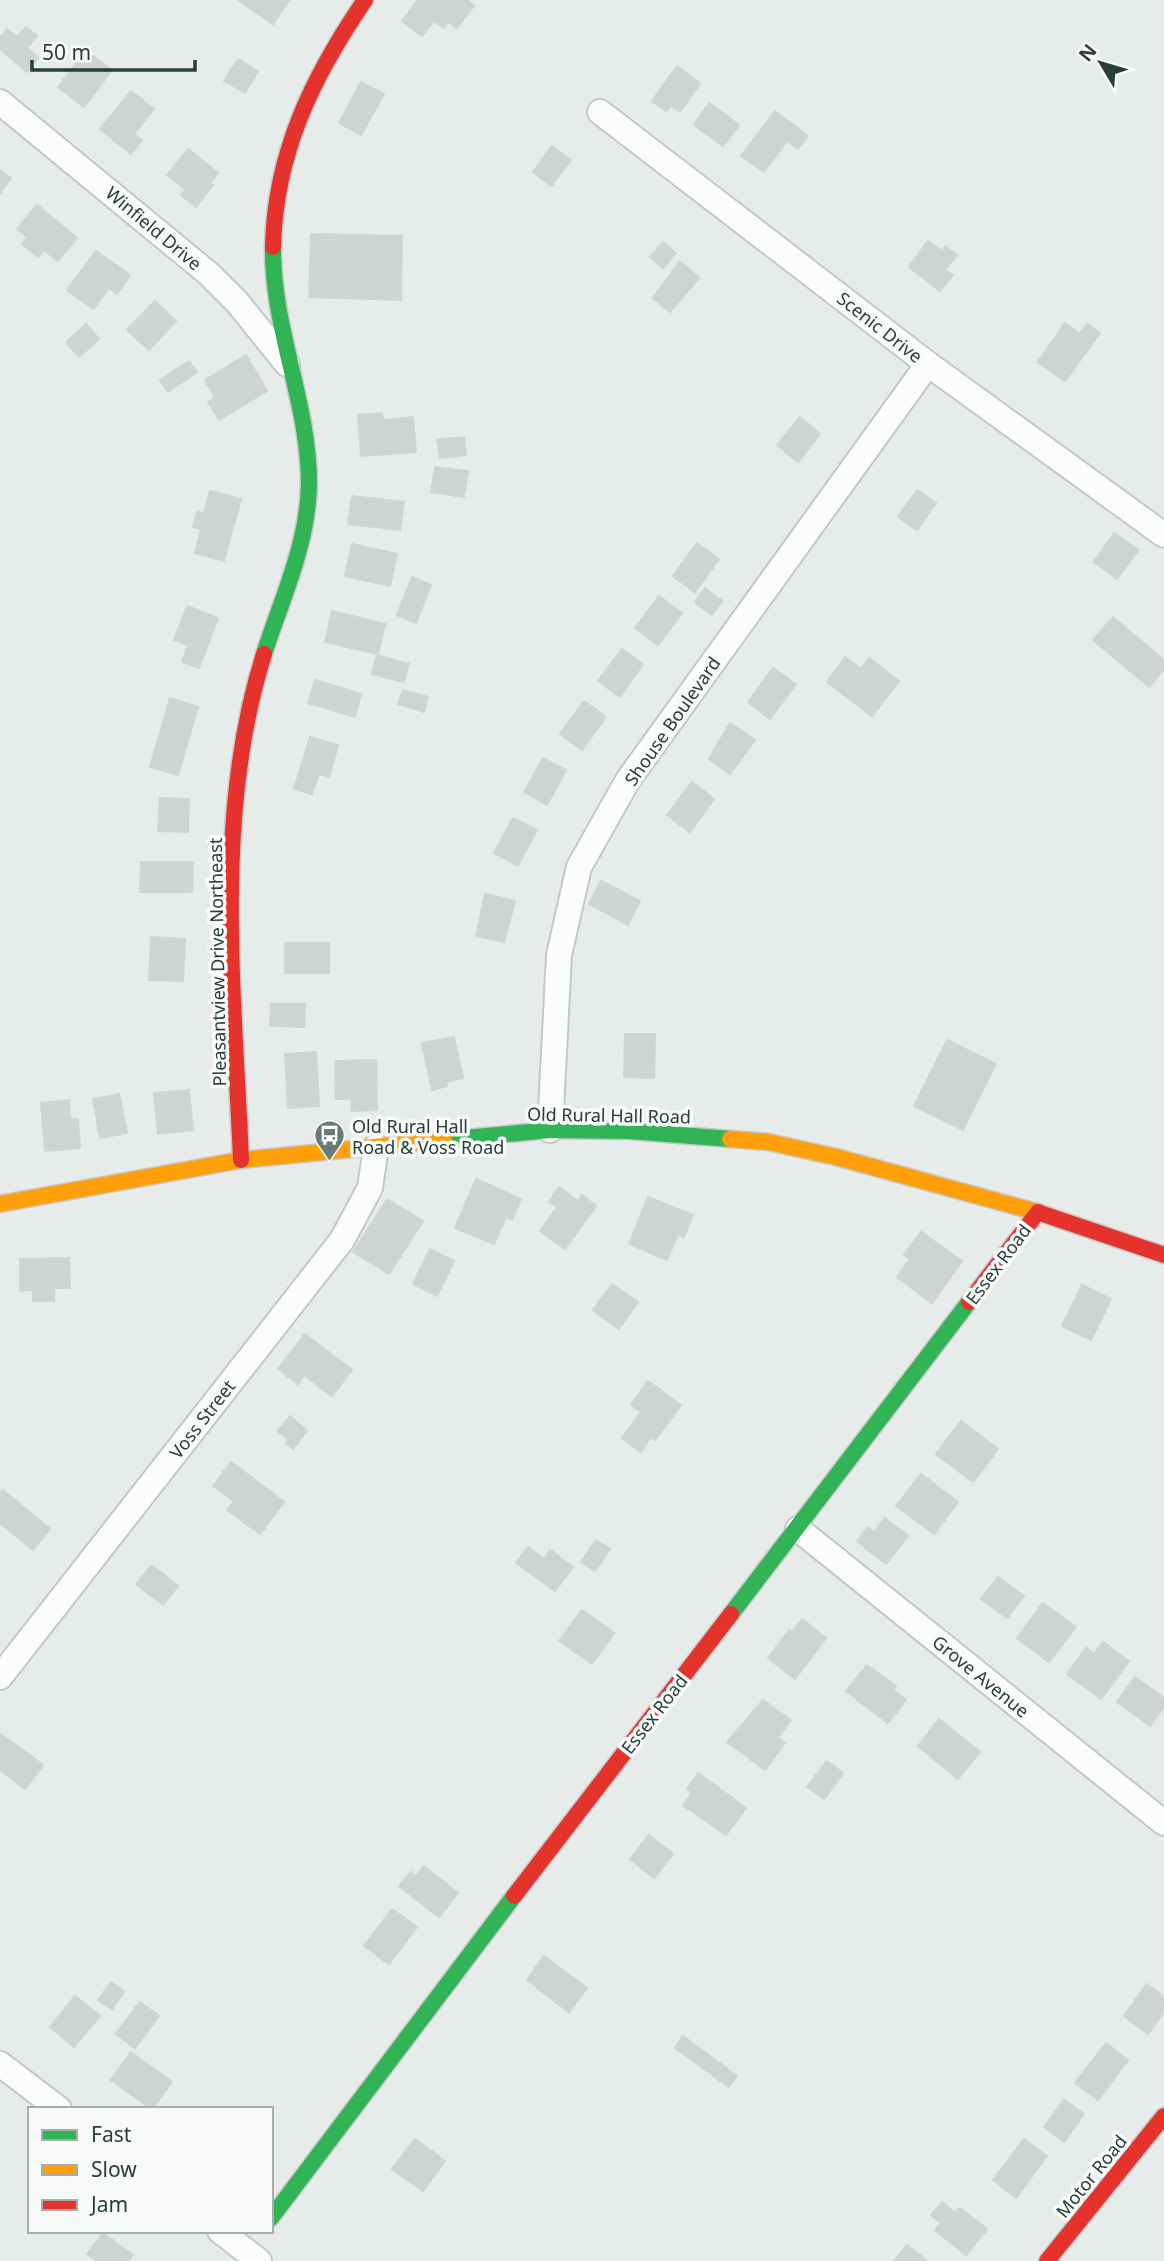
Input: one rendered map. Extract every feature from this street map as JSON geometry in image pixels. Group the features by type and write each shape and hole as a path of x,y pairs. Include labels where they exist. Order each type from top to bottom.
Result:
{"street":[{"name":"Pleasantview Drive Northeast","path":"241,1160 232,921 233,832 248,713 308,513 309,473 305,423 277,302 273,242 275,202 297,115 313,79 365,0"},
{"name":"Winfield Drive","path":"0,102 209,274 237,302 292,370"},
{"name":"Scenic Drive","path":"600,112 928,364 1164,535"},
{"name":"Shouse Boulevard","path":"550,1130 559,956 579,867 628,780 928,364"},
{"name":"Old Rural Hall Road","path":"0,1205 241,1160 550,1130 682,1134 768,1142 836,1157 1038,1212 1164,1255"},
{"name":"Voss Street","path":"0,1677 342,1240 370,1188 376,1147"},
{"name":"Essex Road","path":"273,2215 507,1903 798,1529 1038,1212"},
{"name":"Grove Avenue","path":"798,1529 1164,1823"},
{"path":"0,2064 56,2107"},
{"name":"Motor Road","path":"1047,2261 1164,2116"},
{"path":"223,2233 253,2256 260,2233"}],"building":[{"path":"238,0 289,0 273,24"},
{"path":"418,0 467,0 474,6 457,28 448,22 444,28 434,21 422,36 402,21"},
{"path":"26,27 37,36 27,48 38,58 27,72 0,49 0,38 7,29 17,37"},
{"path":"86,51 112,70 84,107 58,87"},
{"path":"238,59 258,71 245,93 224,81"},
{"path":"677,66 700,83 680,112 671,106 666,111 652,101"},
{"path":"361,82 384,94 361,135 339,123"},
{"path":"131,91 154,109 134,134 142,140 131,154 100,129"},
{"path":"709,103 739,125 723,146 694,125"},
{"path":"775,111 808,136 798,149 787,141 764,172 741,156"},
{"path":"552,146 571,160 551,186 533,172"},
{"path":"188,149 218,173 210,183 213,185 196,207 181,195 186,190 167,175"},
{"path":"0,170 11,178 0,193"},
{"path":"37,205 77,238 58,261 44,250 38,257 22,244 27,237 17,229"},
{"path":"311,234 402,236 401,300 309,297"},
{"path":"928,241 942,251 945,246 957,255 945,270 953,275 940,291 909,267"},
{"path":"663,242 676,253 663,268 650,257"},
{"path":"96,251 130,275 117,294 109,288 93,309 67,290"},
{"path":"680,261 699,278 670,312 653,298"},
{"path":"155,301 176,321 149,350 127,330"},
{"path":"1065,323 1080,334 1087,324 1100,333 1065,381 1038,362"},
{"path":"86,324 99,339 79,357 66,342"},
{"path":"246,355 267,391 219,420 208,402 215,397 205,380"},
{"path":"189,361 197,372 168,392 160,380"},
{"path":"382,413 383,420 413,417 416,452 361,456 358,415"},
{"path":"800,417 820,434 798,462 777,445"},
{"path":"464,437 466,455 440,458 437,440"},
{"path":"435,467 468,471 464,497 431,492"},
{"path":"917,490 936,503 917,530 898,517"},
{"path":"210,491 241,499 224,561 195,553 201,529 193,527 197,512 204,513"},
{"path":"352,496 404,502 400,530 348,524"},
{"path":"1114,533 1138,550 1117,579 1094,562"},
{"path":"697,543 719,559 695,592 673,576"},
{"path":"352,544 397,554 390,586 345,576"},
{"path":"412,577 431,585 416,623 397,615"},
{"path":"705,588 722,601 712,615 695,602"},
{"path":"659,596 682,613 658,645 635,628"},
{"path":"187,606 218,618 199,668 182,662 188,645 174,640"},
{"path":"332,611 385,624 378,654 325,642"},
{"path":"1113,617 1164,660 1164,669 1149,687 1093,640"},
{"path":"622,649 643,664 620,697 598,681"},
{"path":"377,655 409,664 404,682 372,674"},
{"path":"845,657 861,669 869,658 899,681 872,716 827,682"},
{"path":"773,668 796,684 770,719 748,702"},
{"path":"315,680 361,694 355,717 308,703"},
{"path":"403,690 428,697 424,712 398,704"},
{"path":"170,698 198,707 178,775 150,767"},
{"path":"584,701 606,717 582,750 560,734"},
{"path":"730,723 755,740 730,774 709,759"},
{"path":"310,737 338,745 329,777 319,774 312,794 294,789"},
{"path":"543,758 566,770 547,805 524,792"},
{"path":"692,782 714,799 690,832 667,815"},
{"path":"160,798 189,799 188,832 158,831"},
{"path":"513,818 537,830 518,866 494,853"},
{"path":"141,862 193,862 192,892 140,892"},
{"path":"601,881 640,901 628,925 589,904"},
{"path":"485,894 515,901 504,942 476,936"},
{"path":"151,937 185,939 183,981 149,980"},
{"path":"285,943 329,943 329,973 285,973"},
{"path":"271,1004 305,1004 304,1027 270,1026"},
{"path":"625,1034 655,1034 654,1078 624,1077"},
{"path":"454,1037 463,1078 446,1082 447,1086 432,1090 422,1043"},
{"path":"947,1040 996,1064 963,1130 914,1106"},
{"path":"316,1052 319,1106 288,1108 285,1054"},
{"path":"376,1060 377,1110 352,1111 351,1099 336,1099 335,1061"},
{"path":"189,1090 193,1130 158,1134 154,1093"},
{"path":"119,1094 127,1133 100,1138 93,1099"},
{"path":"69,1100 70,1119 78,1119 80,1148 45,1151 41,1103"},
{"path":"476,1179 521,1199 512,1220 506,1217 494,1244 455,1228"},
{"path":"559,1187 578,1201 582,1195 596,1206 565,1249 540,1231 557,1207 549,1202"},
{"path":"648,1197 693,1215 684,1237 678,1234 667,1260 629,1244"},
{"path":"387,1199 423,1221 389,1274 353,1252"},
{"path":"921,1232 962,1261 932,1303 897,1277 910,1259 904,1255"},
{"path":"430,1249 454,1261 437,1296 413,1284"},
{"path":"69,1258 70,1288 54,1288 54,1301 33,1301 33,1290 20,1291 20,1259"},
{"path":"612,1284 638,1302 619,1329 593,1310"},
{"path":"1082,1285 1111,1299 1091,1340 1062,1326"},
{"path":"305,1334 352,1370 332,1396 304,1375 298,1384 278,1369"},
{"path":"648,1381 681,1405 655,1440 651,1437 641,1452 622,1438 641,1412 631,1405"},
{"path":"290,1416 307,1431 293,1449 286,1443 288,1439 278,1431"},
{"path":"961,1421 998,1449 973,1482 936,1454"},
{"path":"231,1462 284,1502 260,1534 227,1510 234,1501 213,1486"},
{"path":"921,1474 958,1502 934,1534 896,1506"},
{"path":"3,1490 50,1529 33,1550 0,1523 0,1493"},
{"path":"885,1518 908,1536 886,1564 857,1541 868,1527 874,1532"},
{"path":"596,1540 610,1549 595,1571 581,1562"},
{"path":"528,1547 544,1559 550,1550 573,1567 555,1591 516,1563"},
{"path":"152,1565 178,1586 163,1605 136,1584"},
{"path":"998,1577 1024,1596 1007,1618 981,1599"},
{"path":"1043,1603 1076,1627 1049,1662 1017,1638"},
{"path":"582,1610 614,1633 592,1664 559,1641"},
{"path":"802,1619 826,1638 795,1679 768,1658 789,1630 792,1632"},
{"path":"1103,1642 1129,1661 1101,1699 1067,1674 1086,1648 1094,1654"},
{"path":"867,1665 896,1686 893,1690 906,1700 888,1723 846,1691"},
{"path":"1135,1677 1164,1698 1164,1707 1150,1726 1117,1702"},
{"path":"763,1700 791,1720 778,1737 785,1743 765,1770 727,1742"},
{"path":"939,1719 980,1752 958,1779 918,1746"},
{"path":"1,1734 43,1765 25,1789 0,1770"},
{"path":"827,1761 843,1773 824,1799 807,1787"},
{"path":"698,1773 746,1808 726,1835 683,1805 692,1793 687,1789"},
{"path":"649,1835 673,1854 654,1878 630,1859"},
{"path":"424,1866 458,1893 439,1917 399,1886 411,1872 416,1876"},
{"path":"392,1909 417,1927 389,1964 364,1946"},
{"path":"544,1956 587,1988 569,2012 527,1980"},
{"path":"111,1982 124,1992 112,2009 98,2000"},
{"path":"1147,1984 1164,1997 1164,2012 1148,2034 1124,2016"},
{"path":"75,1996 100,2016 74,2047 50,2027"},
{"path":"140,2002 159,2016 135,2048 116,2034"},
{"path":"683,2036 737,2076 729,2087 675,2048"},
{"path":"1106,2043 1128,2060 1098,2100 1075,2083"},
{"path":"131,2052 172,2082 153,2107 149,2107 111,2080"},
{"path":"1064,2100 1084,2114 1064,2142 1044,2127"},
{"path":"415,2139 445,2161 423,2191 392,2169"},
{"path":"1024,2139 1047,2156 1016,2198 993,2180"},
{"path":"942,2202 955,2213 960,2208 987,2229 966,2255 935,2230 941,2223 931,2215"},
{"path":"103,2233 133,2255 128,2261 97,2261 87,2254"},
{"path":"907,2245 927,2261 894,2261"}],"traffic: fast":[{"path":"264,654 299,549 308,506 309,484 303,424 278,307 273,247"},
{"path":"444,1140 550,1130 629,1131 730,1139"},
{"path":"731,1614 969,1302"},
{"path":"273,2215 514,1896"}],"traffic: slow":[{"path":"730,1139 768,1142 836,1157 1040,1213"},
{"path":"0,1204 241,1160 444,1140"}],"traffic: jam":[{"path":"273,247 281,179 300,117 329,57 365,0"},
{"path":"241,1160 232,969 232,841 248,715 264,654"},
{"path":"969,1302 1038,1212"},
{"path":"1040,1213 1164,1255"},
{"path":"514,1896 731,1614"},
{"path":"1047,2261 1164,2116"}],"place":[{"name":"Old Rural Hall Road & Voss Road","path":"329,1163"}]}
